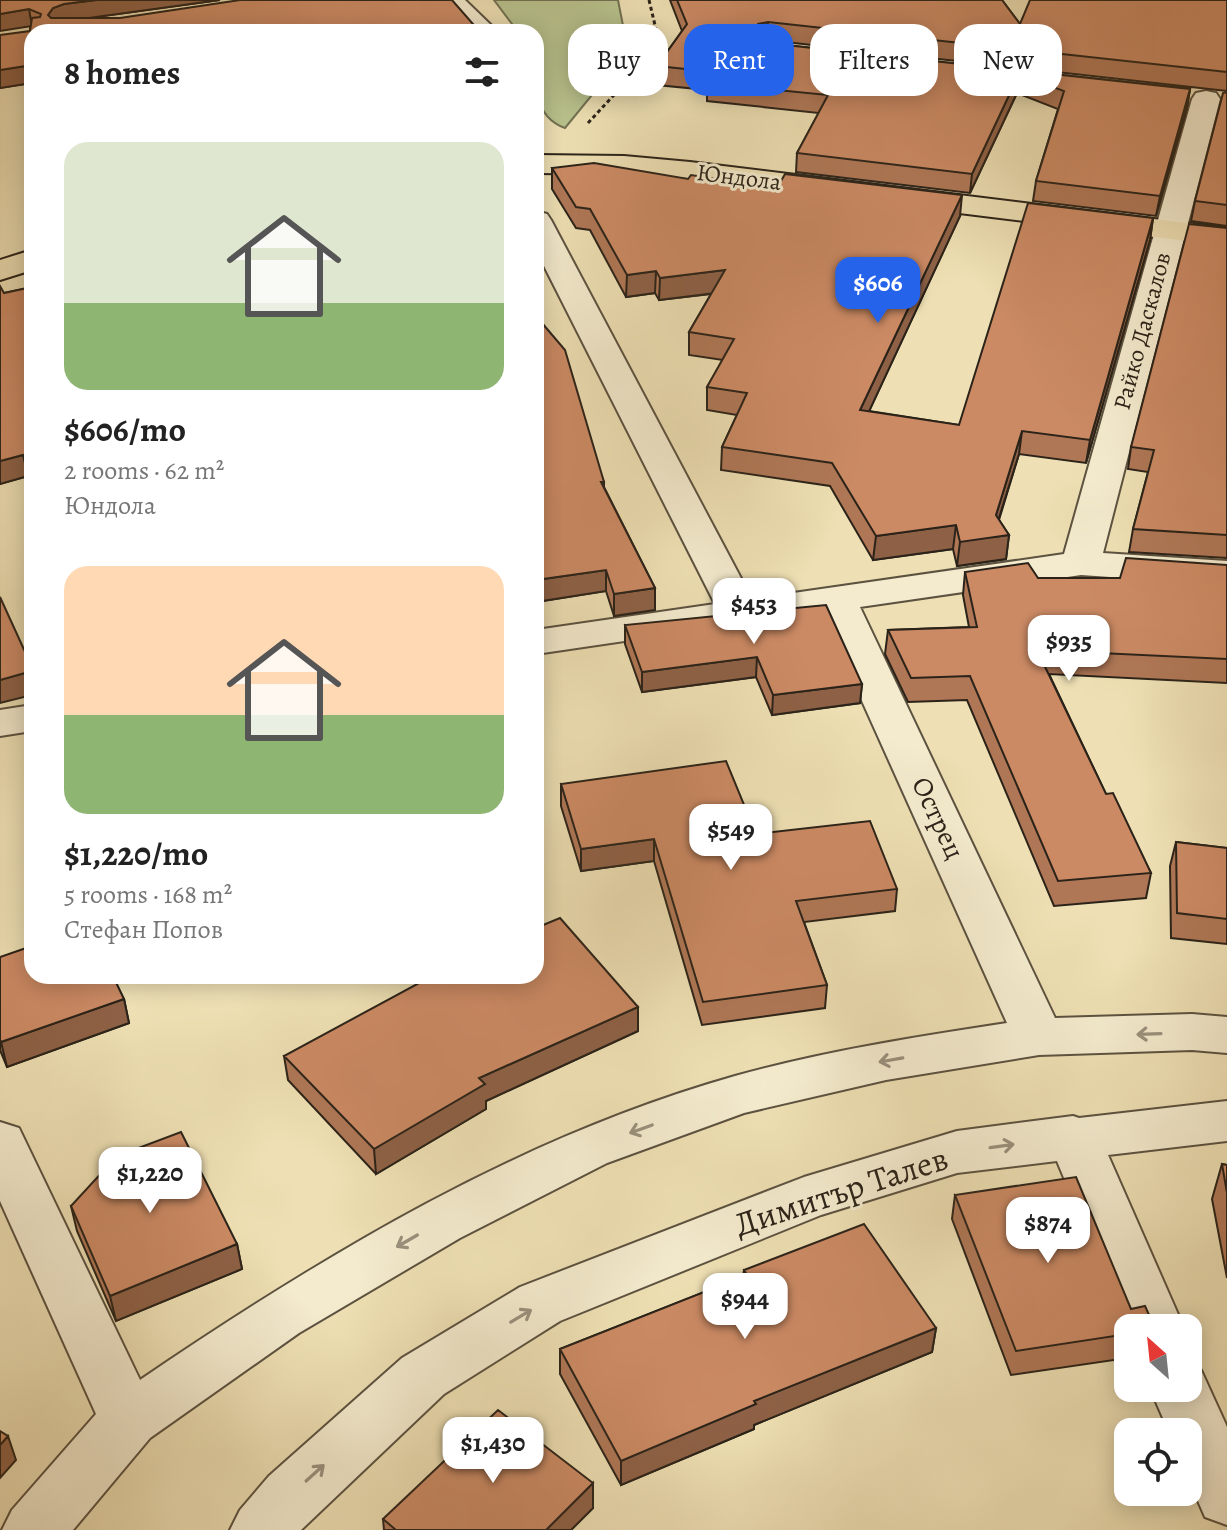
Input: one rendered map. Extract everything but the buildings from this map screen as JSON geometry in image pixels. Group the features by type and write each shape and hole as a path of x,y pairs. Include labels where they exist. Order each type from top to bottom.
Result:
{"main road":[{"name":"Юндола","path":"547,163 690,171 1227,237"},
{"path":"0,271 24,262"}],"street":[{"path":"451,0 476,24"},
{"name":"Райко Даскалов","path":"1081,563 1203,99"},
{"path":"544,235 739,612"},
{"path":"544,641 1081,563 1227,573"},
{"name":"Острец","path":"836,599 1039,1037"},
{"path":"0,723 24,719"},
{"path":"34,1530 129,1420 279,1316 440,1222 588,1148 737,1095 886,1061 1039,1037 1192,1032 1227,1035"},
{"name":"Димитър Талев","path":"262,1530 291,1496 423,1376 540,1304 819,1195 957,1152 1073,1136 1227,1121"},
{"path":"1073,1136 1149,1314"},
{"path":"0,1142 129,1420"},
{"path":"1186,1402 1227,1497"}],"path":[{"path":"649,0 655,24"},
{"path":"668,54 680,54"},
{"path":"547,163 614,96"}],"green space":[{"path":"494,0 618,0 623,24 568,24 568,96 591,96 565,128 544,112 544,24 512,24"}]}
